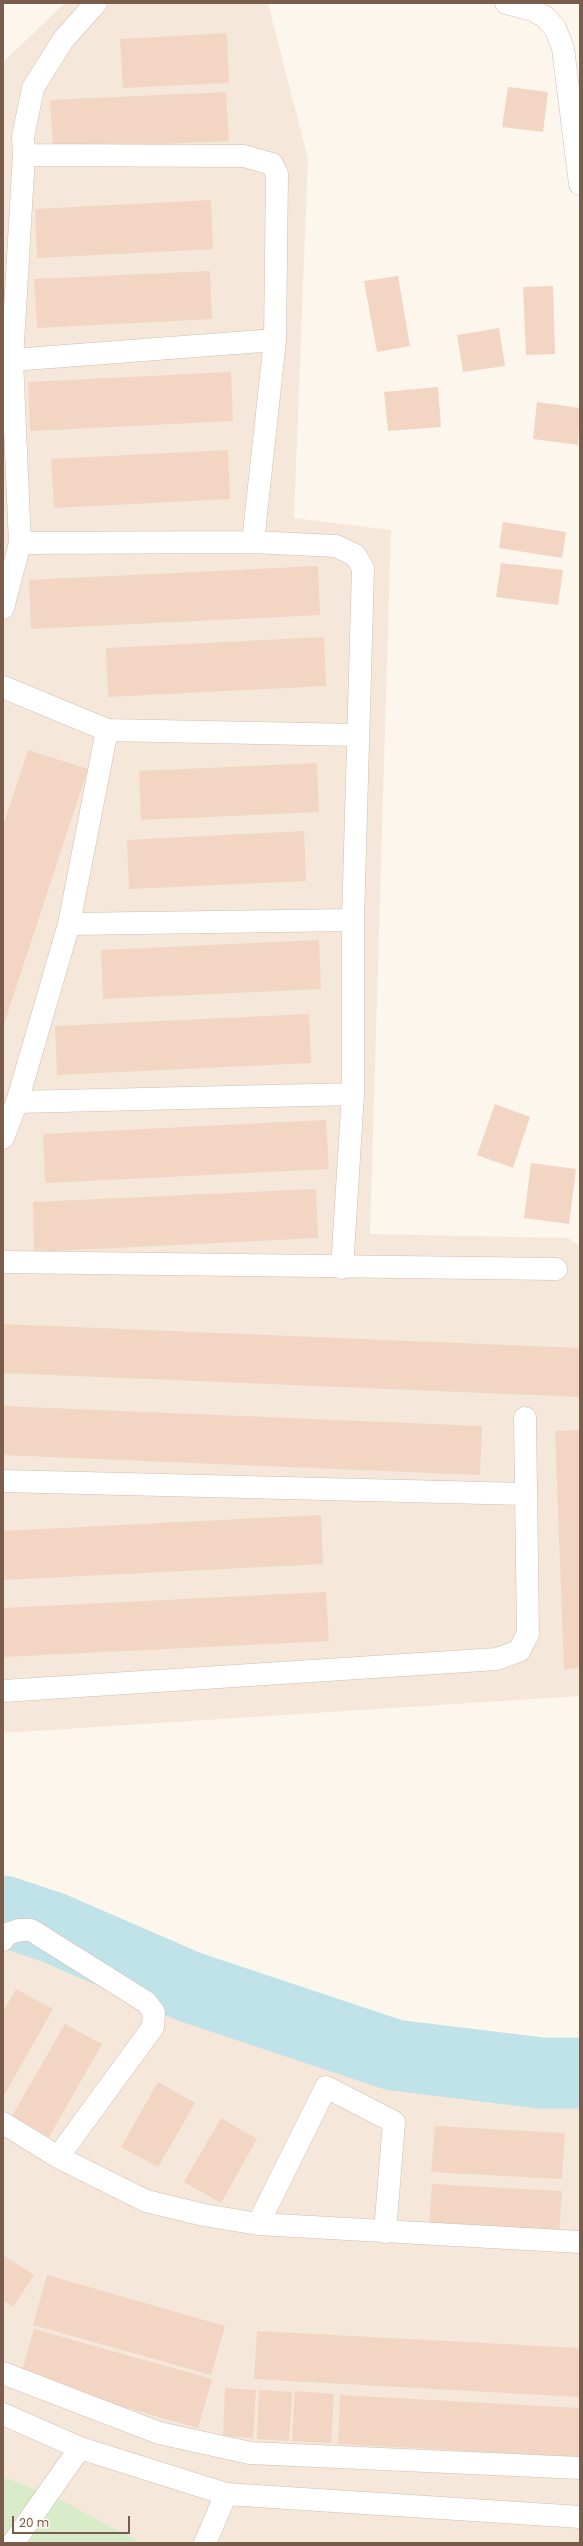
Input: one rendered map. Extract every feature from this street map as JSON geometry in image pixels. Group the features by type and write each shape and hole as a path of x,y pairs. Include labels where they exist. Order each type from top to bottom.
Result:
{"street":[{"path":"3,608 20,543 12,360 24,155 23,137 33,88 63,40 96,3"},
{"path":"506,3 533,10 545,16 555,28 561,41 580,184"},
{"path":"24,155 244,156 272,164 277,174 275,340 253,542"},
{"path":"12,360 275,340"},
{"path":"20,543 253,542 336,546 355,555 363,568 357,734 353,920 353,1094 342,1268"},
{"path":"3,687 107,730 357,734"},
{"path":"3,1138 17,1102 69,924 107,730"},
{"path":"69,924 353,920"},
{"path":"17,1102 353,1094"},
{"path":"3,1262 342,1268 556,1269"},
{"path":"3,1691 497,1659 519,1651 528,1634 525,1418"},
{"path":"3,1481 525,1494"},
{"path":"3,1940 7,1934 19,1930 32,1930 146,2002 154,2012 153,2026 58,2157"},
{"path":"258,2224 326,2087 394,2122 385,2232"},
{"path":"3,2123 58,2157 146,2201 204,2215 258,2224 385,2232 580,2241"},
{"path":"3,2373 159,2434 250,2453 580,2468"},
{"path":"3,2414 80,2448 226,2494 580,2517"},
{"path":"13,2543 80,2448"},
{"path":"205,2543 226,2494"},
{"path":"3,2541 8,2543"}],"shaded area":[{"path":"65,3 268,3 308,159 294,518 391,530 370,1234 568,1238 580,1246 580,1696 3,1733 3,62"},
{"path":"3,1921 54,1928 190,1987 423,2068 580,2057 580,2543 3,2543"}],"green space":[{"path":"3,2477 61,2500 141,2543 3,2543"}],"building":[{"path":"227,33 229,83 123,88 120,39"},
{"path":"508,87 548,92 543,132 502,127"},
{"path":"226,92 229,141 53,149 50,100"},
{"path":"211,200 213,249 37,258 35,209"},
{"path":"210,271 212,319 37,328 34,279"},
{"path":"398,276 410,346 377,352 364,281"},
{"path":"553,286 555,354 526,355 523,287"},
{"path":"499,328 505,366 463,372 457,335"},
{"path":"231,372 233,421 30,431 28,382"},
{"path":"438,387 441,427 388,431 384,392"},
{"path":"537,402 580,408 578,445 533,439"},
{"path":"228,450 230,499 54,508 51,459"},
{"path":"503,522 566,532 562,558 499,548"},
{"path":"501,563 563,570 558,605 496,597"},
{"path":"318,566 320,615 31,629 29,580"},
{"path":"324,637 326,686 108,697 106,648"},
{"path":"28,750 88,769 3,1027 3,826"},
{"path":"317,763 319,812 141,820 139,771"},
{"path":"304,831 306,881 129,889 127,840"},
{"path":"319,940 321,989 103,999 101,950"},
{"path":"309,1014 311,1063 57,1075 55,1026"},
{"path":"495,1104 530,1117 513,1168 477,1155"},
{"path":"326,1120 329,1169 45,1183 43,1134"},
{"path":"531,1163 576,1169 569,1224 524,1218"},
{"path":"316,1189 318,1238 34,1252 33,1202"},
{"path":"3,1324 580,1348 580,1397 3,1373"},
{"path":"3,1406 482,1426 480,1475 3,1455"},
{"path":"580,1430 580,1668 564,1669 555,1431"},
{"path":"321,1515 323,1564 3,1580 3,1531"},
{"path":"326,1592 329,1641 3,1657 3,1608"},
{"path":"16,1989 53,2009 3,2097 3,2012"},
{"path":"65,2024 102,2044 49,2137 12,2116"},
{"path":"158,2082 195,2103 158,2167 121,2147"},
{"path":"221,2118 257,2139 221,2203 184,2182"},
{"path":"435,2126 565,2133 562,2179 431,2172"},
{"path":"432,2184 562,2191 559,2237 429,2230"},
{"path":"3,2255 34,2275 13,2307 3,2301"},
{"path":"47,2275 225,2326 211,2375 33,2325"},
{"path":"34,2329 212,2379 198,2428 20,2378"},
{"path":"257,2331 580,2348 580,2397 254,2379"},
{"path":"225,2388 256,2390 253,2438 223,2436"},
{"path":"259,2390 292,2392 289,2441 257,2439"},
{"path":"295,2391 334,2394 331,2443 292,2441"},
{"path":"340,2395 580,2408 580,2457 338,2444"}],"waterway":[{"path":"3,1911 54,1928 190,1987 394,2055 541,2073 580,2073"}]}
